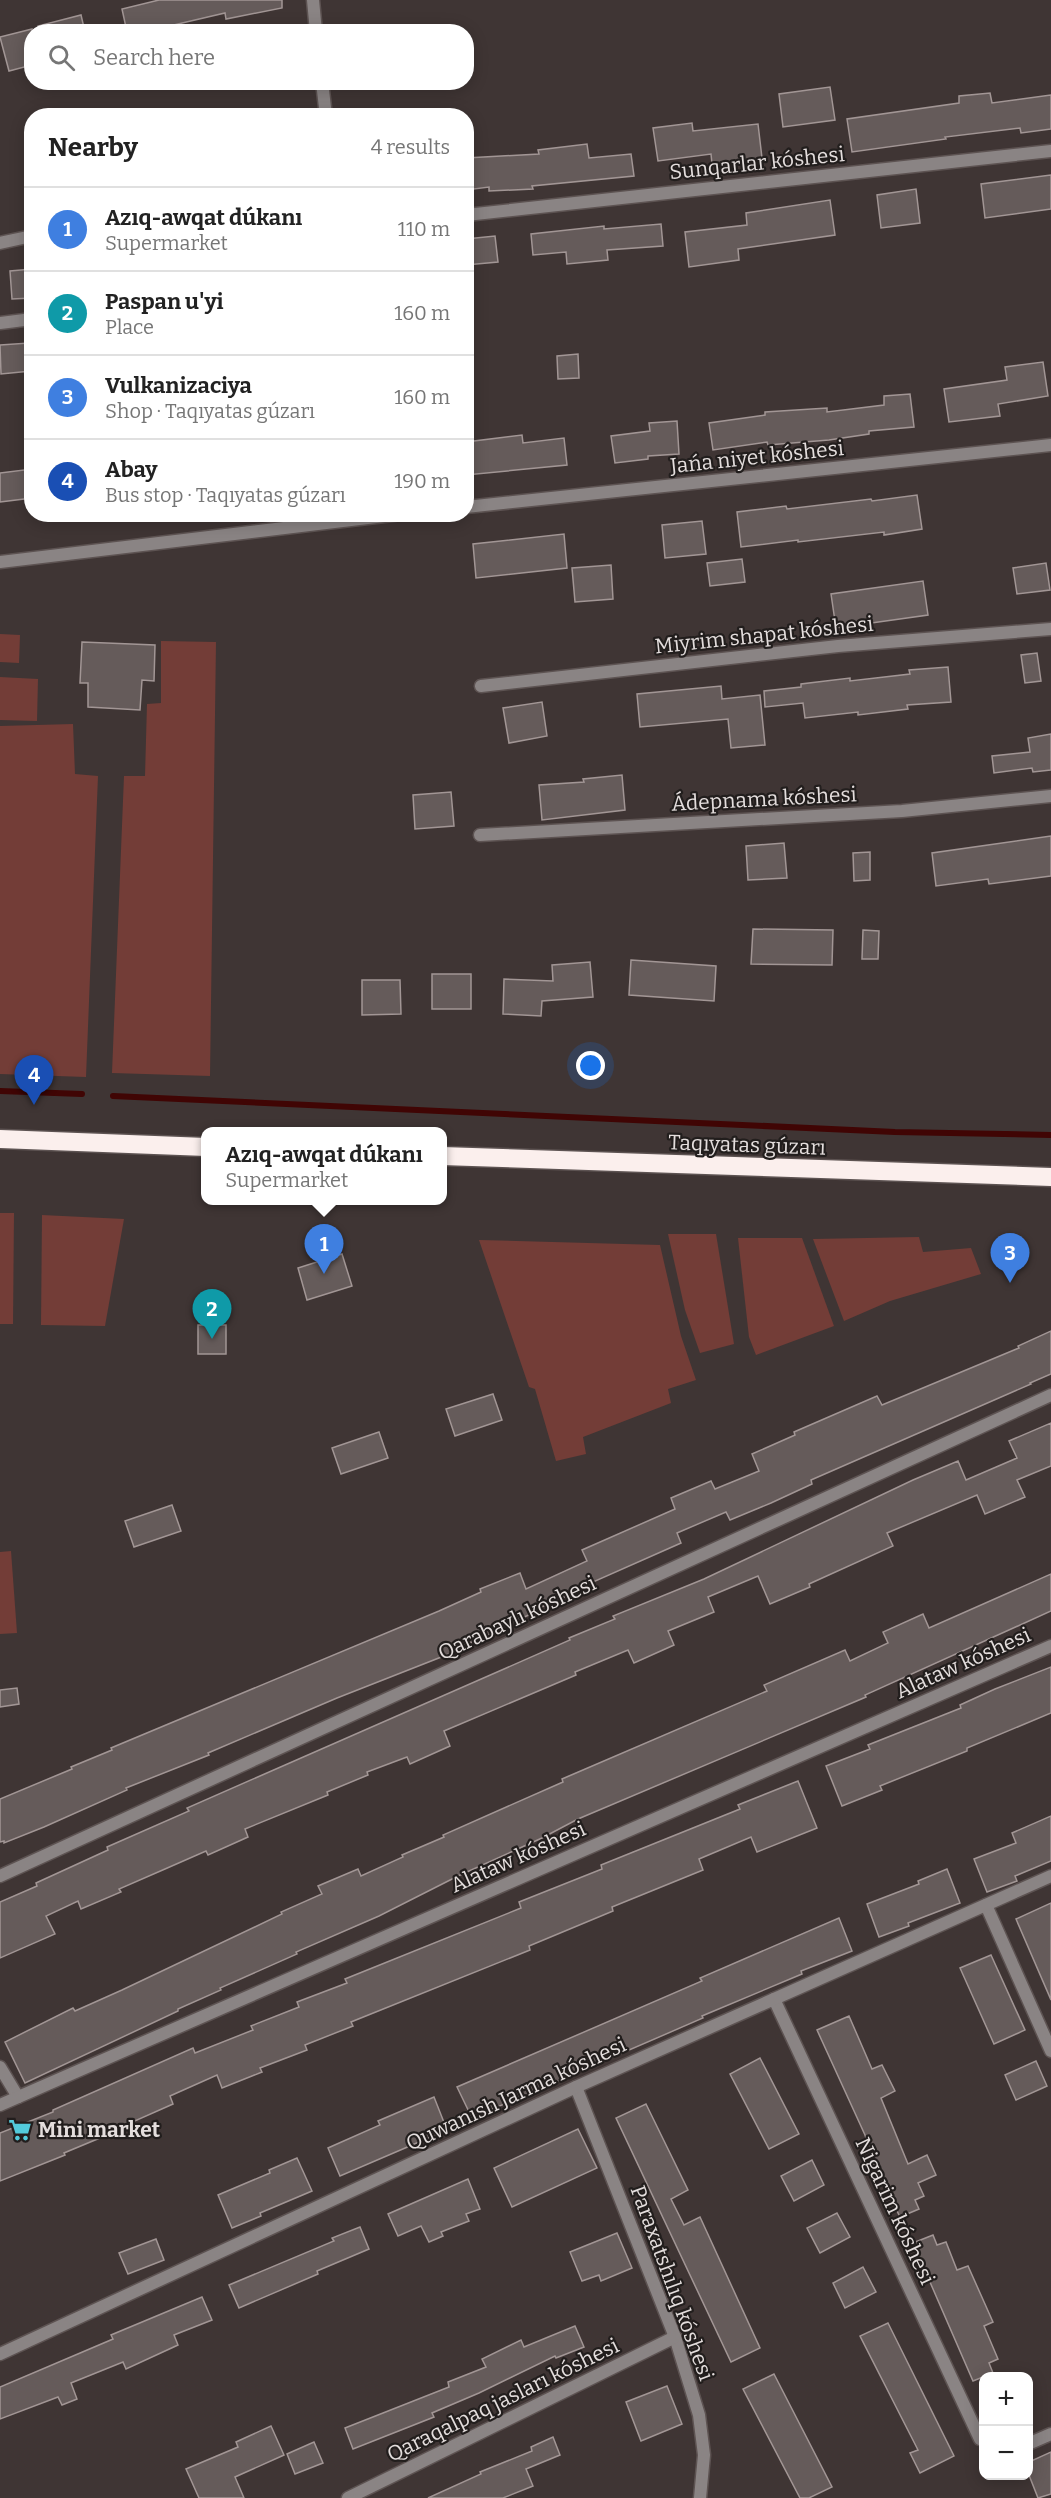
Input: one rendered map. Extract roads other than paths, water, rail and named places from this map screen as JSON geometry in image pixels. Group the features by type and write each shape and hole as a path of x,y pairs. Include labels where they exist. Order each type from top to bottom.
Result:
{"highway":[{"path":"0,1139 201,1147"},
{"name":"Taqıyatas gúzarı","path":"447,1156 1051,1177"}],"street":[{"path":"313,0 315,24"},
{"path":"323,90 325,108"},
{"name":"Sunqarlar kóshesi","path":"474,214 1051,151"},
{"path":"0,243 24,238"},
{"path":"0,323 24,320"},
{"name":"Jańa niyet kóshesi","path":"474,506 1051,445"},
{"path":"0,562 328,522"},
{"name":"Miyrim shapat kóshesi","path":"481,686 838,645 1051,629"},
{"name":"Ádepnama kóshesi","path":"480,835 902,811 1051,796"},
{"name":"Qarabaylı kóshesi","path":"0,1876 1051,1395"},
{"name":"Alataw kóshesi","path":"0,2105 1051,1646"},
{"name":"Quwanısh Jarma kóshesi","path":"0,2354 576,2087 1051,1876"},
{"path":"986,1905 1051,2051"},
{"name":"Nigarim kóshesi","path":"774,1999 979,2437"},
{"path":"0,2067 18,2097"},
{"name":"Paraxatshılıq kóshesi","path":"576,2087 675,2337 699,2415 704,2455 700,2498"},
{"name":"Qaraqalpaq jasları kóshesi","path":"348,2498 675,2337"},
{"path":"1033,2442 1051,2434"}],"waterway":[{"path":"0,1091 82,1094"},
{"path":"113,1096 895,1132 1051,1135"}],"place":[{"name":"Abay","path":"34,1105"},
{"name":"Azıq-awqat dúkanı","path":"324,1274"},
{"name":"Vulkanizaciya","path":"1010,1283"},
{"name":"Paspan u'yi","path":"212,1339"},
{"name":"Mini market","path":"20,2130"}]}
